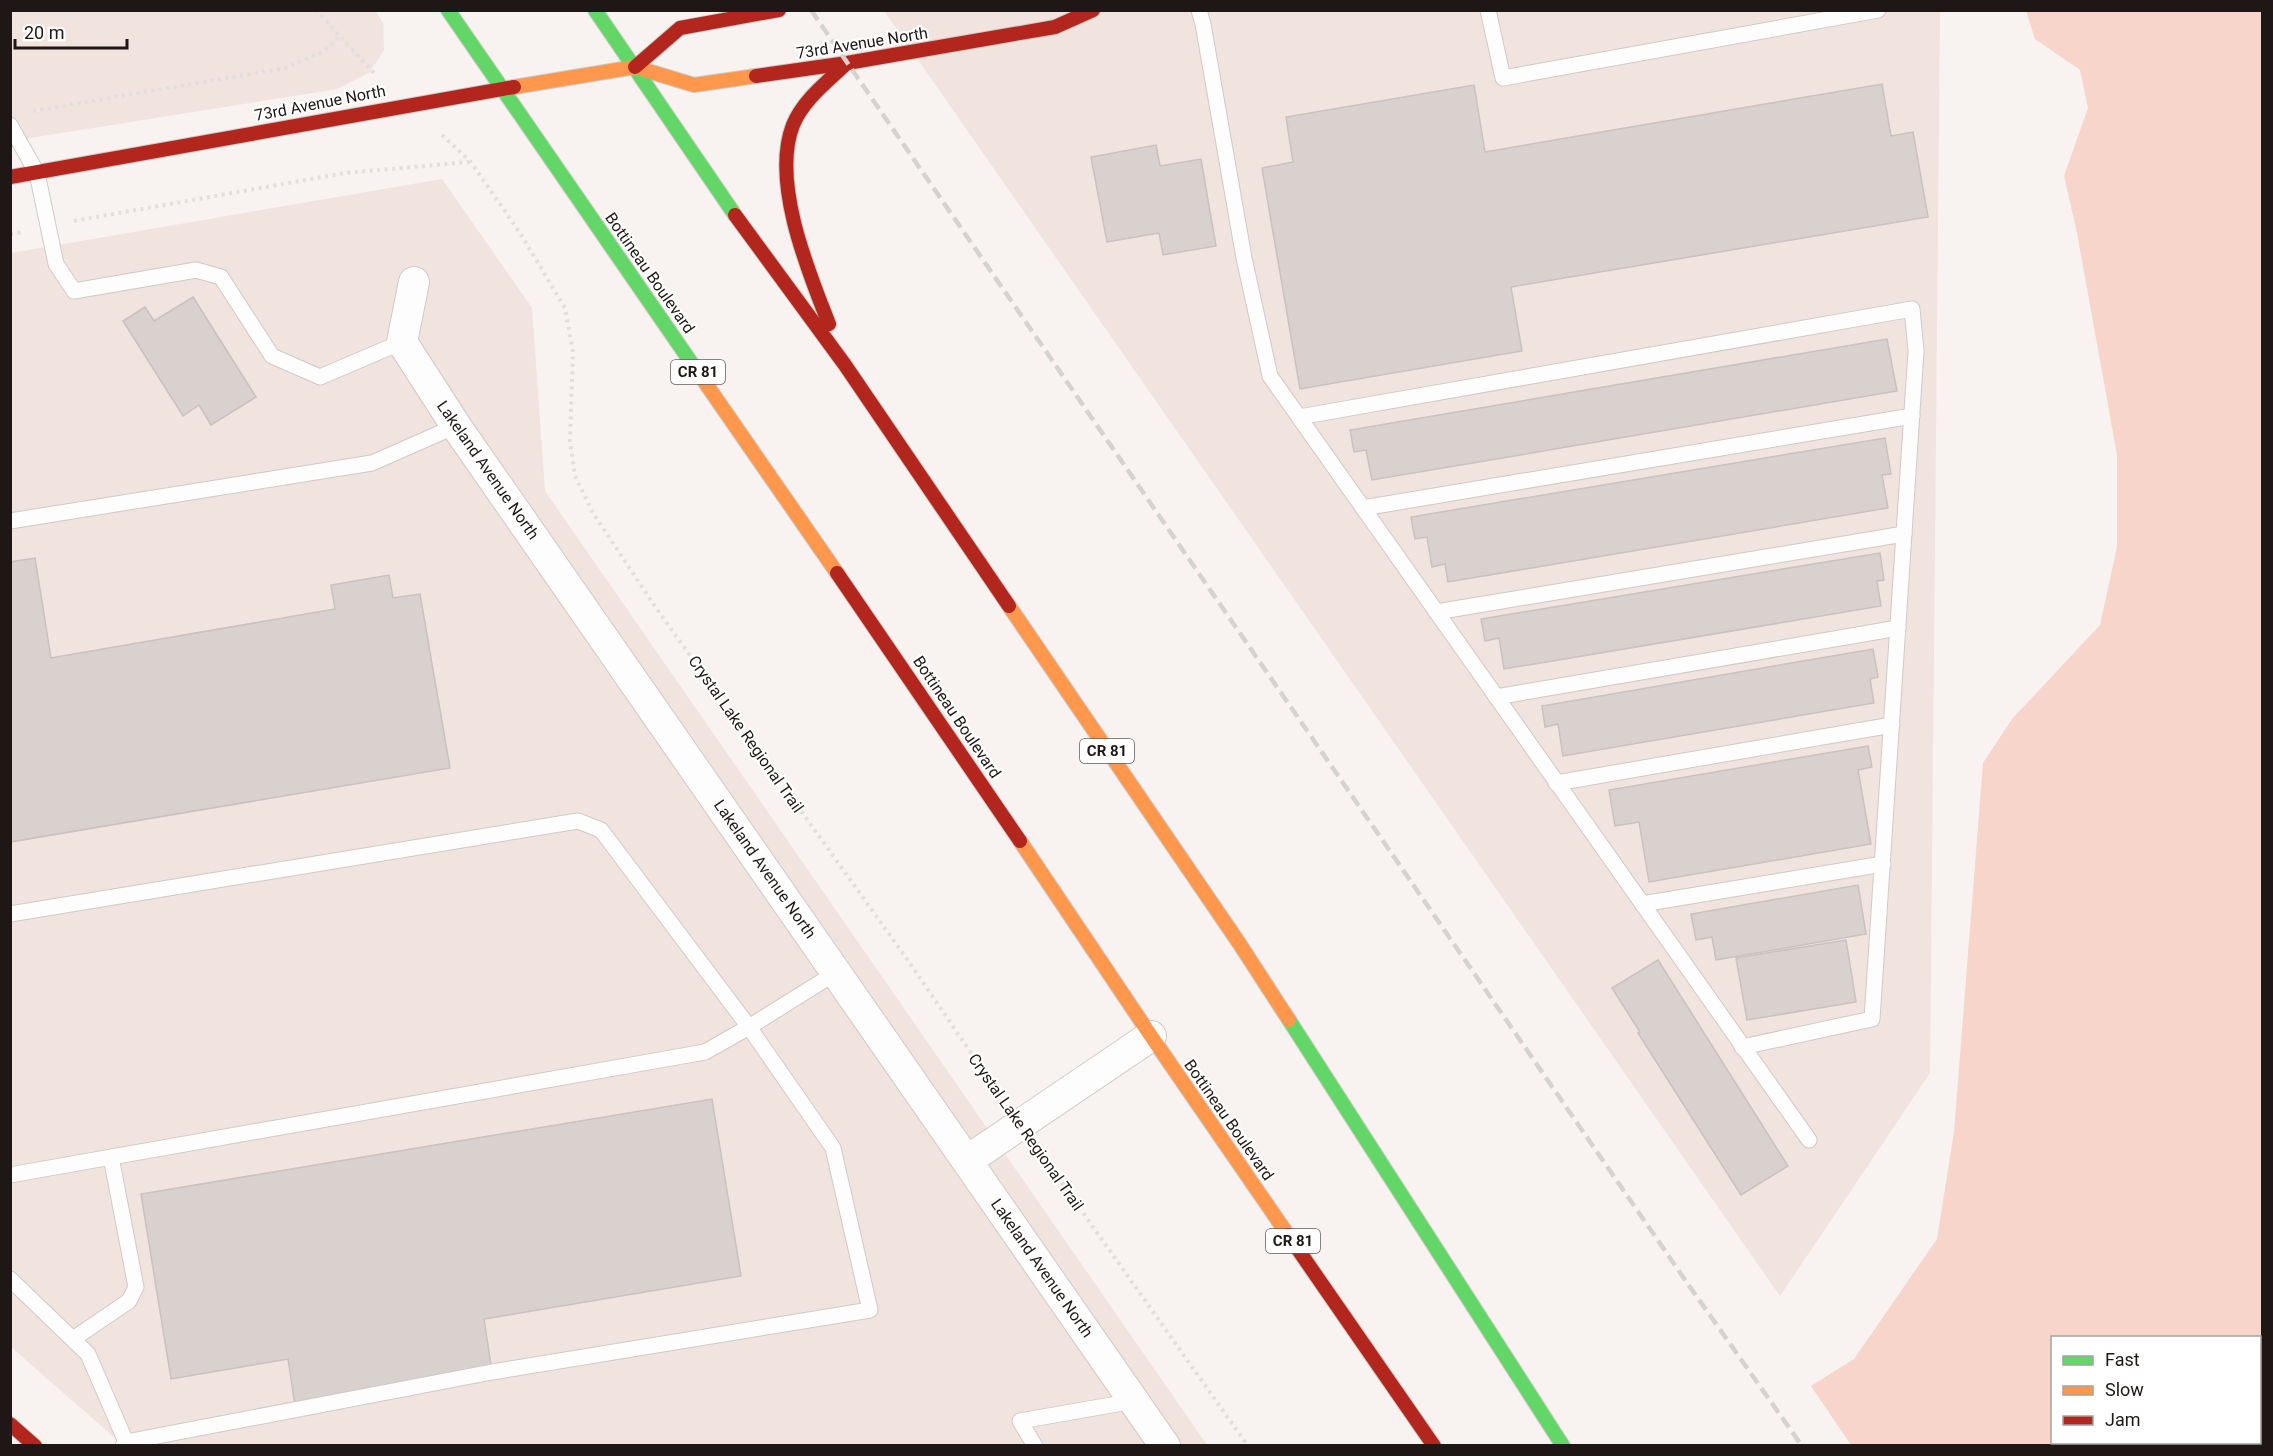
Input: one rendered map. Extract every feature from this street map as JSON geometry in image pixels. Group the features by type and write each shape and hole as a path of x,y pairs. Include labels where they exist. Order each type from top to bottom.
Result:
{"main road":[{"name":"Bottineau Boulevard","path":"447,10 950,736 1151,1036 1434,1446"},
{"name":"CR 81","path":"595,10 753,241 845,365 1239,943 1563,1446"},
{"path":"636,67 680,28 779,10"},
{"name":"73rd Avenue North","path":"10,177 409,104 636,67 694,86 847,63 1055,27 1093,10"},
{"path":"845,365 805,264 787,188 788,156 793,125 808,101 847,63"},
{"path":"10,1425 35,1446"}],"street":[{"path":"402,342 414,282"},
{"name":"Lakeland Avenue North","path":"402,342 456,426 1165,1446"},
{"path":"968,1160 1151,1036"}],"lane":[{"path":"1199,10 1244,258 1270,376 1809,1140"},
{"path":"1488,10 1503,78 1878,10"},
{"path":"10,125 37,173 56,264 74,291 196,270 221,277 272,356 320,377 402,342"},
{"path":"1299,417 1912,309 1916,351 1872,1019 1742,1047"},
{"path":"1362,508 1912,416"},
{"path":"10,521 372,463 456,426"},
{"path":"1436,612 1904,534"},
{"path":"1496,697 1898,628"},
{"path":"1556,783 1892,725"},
{"path":"10,914 578,821 601,830 749,1027 833,1148 870,1310 492,1372 125,1444 88,1354 10,1279"},
{"path":"1642,904 1882,864"},
{"path":"10,1175 705,1052 837,972"},
{"path":"73,1340 129,1300 135,1287 111,1157"},
{"path":"1035,1446 1020,1421 1134,1401"}],"path":[{"name":"Crystal Lake Regional Trail","path":"316,10 366,65 470,161 520,233 565,308 573,352 570,440 575,476 593,513 654,605 902,953 1020,1125 1248,1446"},
{"path":"22,113 286,68 324,51 340,36"},
{"path":"10,234 345,173 470,161"}],"shaded area":[{"path":"375,10 383,23 384,50 370,72 337,89 11,141 11,11"},
{"path":"884,11 1940,11 1930,1073 1780,1296"},
{"path":"2026,11 2262,11 2262,1445 1851,1445 1811,1386 1854,1359 1937,1239 1954,1132 1983,763 2012,719 2100,625 2117,547 2117,455 2077,233 2064,176 2088,108 2080,70 2035,39"},
{"path":"442,179 532,308 545,491 1207,1445 123,1445 11,1347 11,253"}],"building":[{"path":"1882,84 1891,136 1913,132 1928,217 1511,287 1522,351 1300,389 1262,168 1293,162 1286,117 1474,85 1485,152"},
{"path":"1156,145 1160,166 1201,159 1216,246 1163,255 1159,233 1107,242 1091,157"},
{"path":"193,297 256,397 211,425 199,405 183,416 123,321 145,307 154,321"},
{"path":"1887,339 1897,391 1372,480 1366,450 1354,452 1350,430"},
{"path":"1885,438 1891,474 1882,475 1888,508 1448,582 1445,564 1432,567 1427,537 1415,539 1411,517"},
{"path":"1880,553 1884,580 1877,581 1881,606 1504,669 1499,638 1485,641 1481,619"},
{"path":"35,558 51,658 335,609 331,585 389,575 393,598 420,594 450,768 10,842 10,562"},
{"path":"1873,649 1878,677 1870,679 1874,703 1563,756 1558,724 1545,727 1542,706"},
{"path":"1868,746 1872,767 1858,770 1871,844 1649,882 1639,822 1615,826 1609,790"},
{"path":"1858,885 1866,934 1716,960 1712,937 1696,940 1691,914"},
{"path":"1846,940 1856,1002 1747,1020 1736,958"},
{"path":"1658,960 1788,1166 1741,1195 1612,988"},
{"path":"712,1099 741,1276 484,1319 492,1372 295,1405 288,1359 171,1379 141,1194"}],"railway":[{"path":"811,10 1690,1287 1802,1446"}],"traffic: fast":[{"path":"448,10 695,368"},
{"path":"595,10 735,215"},
{"path":"1289,1020 1563,1446"}],"traffic: slow":[{"path":"514,87 635,67 694,85 756,76"},
{"path":"695,368 837,573"},
{"path":"1009,606 1289,1020"},
{"path":"1020,841 1288,1235"}],"traffic: jam":[{"path":"635,67 680,28 779,10"},
{"path":"756,76 847,63 1055,27 1093,10"},
{"path":"829,324 811,278 795,226 786,172 787,147 793,125 803,107 847,63"},
{"path":"10,177 514,87"},
{"path":"735,215 845,365 1009,606"},
{"path":"837,573 1020,841"},
{"path":"1288,1235 1434,1446"},
{"path":"10,1424 35,1446"}]}
